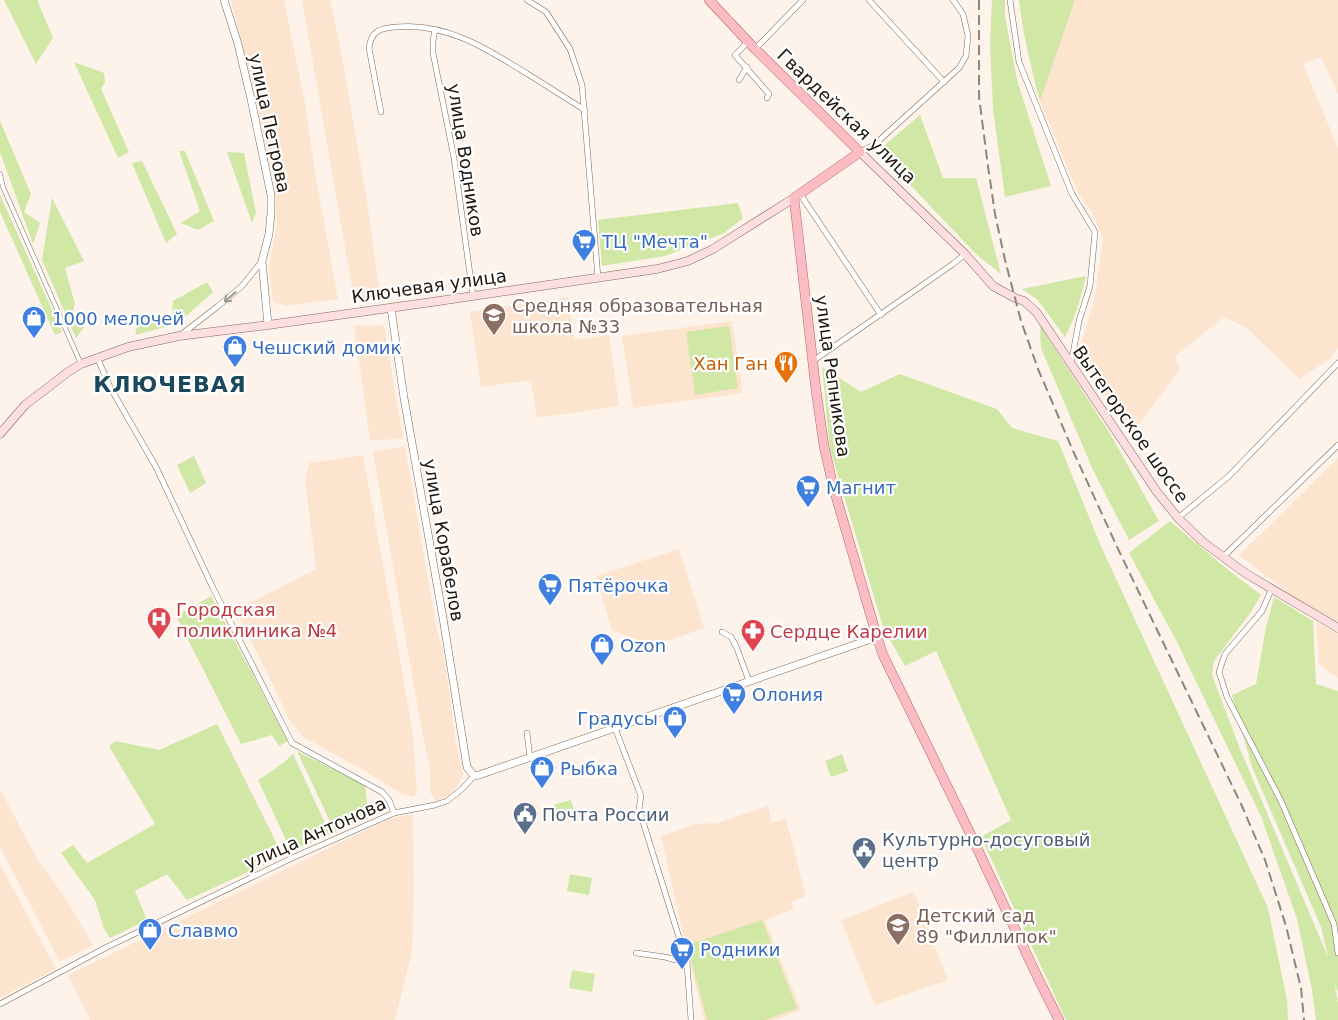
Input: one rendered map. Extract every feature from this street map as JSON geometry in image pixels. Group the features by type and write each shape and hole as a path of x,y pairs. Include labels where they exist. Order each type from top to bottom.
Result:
{"main road":[{"name":"Гвардейская улица","path":"709,0 755,49 965,254"},
{"name":"Ключевая улица","path":"0,434 25,405 53,382 81,364 128,347 179,336 391,308 657,269 688,261 713,249 797,196 860,152"},
{"name":"улица Репникова","path":"797,196 824,446 832,486 877,637 888,664 1059,1020"},
{"name":"Вытегорское шоссе","path":"965,254 994,286 1024,301 1038,313 1157,492 1178,518 1203,542 1245,573 1338,628"}],"street":[{"name":"улица Петрова","path":"179,336 217,308 242,286 262,261 270,220 270,195 251,99 238,44 224,0"},
{"path":"528,0 546,12 570,49 582,85 598,278"},
{"path":"755,49 803,0"},
{"path":"869,0 944,82"},
{"path":"860,152 874,145 959,68 966,56 968,36 963,14 953,0"},
{"path":"1010,0 1019,62 1072,194 1095,232 1090,286 1079,321 1071,365"},
{"path":"381,112 369,48 370,38 376,32 390,27 410,26 461,36 484,47 585,110"},
{"name":"улица Водников","path":"435,30 433,41 434,53 454,158 474,296"},
{"path":"748,42 735,55 769,94 767,98"},
{"path":"739,80 747,67"},
{"path":"0,174 81,364"},
{"path":"797,196 881,315"},
{"path":"814,361 965,254"},
{"path":"262,261 268,325"},
{"name":"улица Корабелов","path":"391,308 411,440 467,767 474,776"},
{"path":"97,357 110,387 156,467 213,588 292,743 382,792 389,800 394,813"},
{"path":"1178,518 1229,476 1338,363"},
{"path":"1223,557 1338,445"},
{"path":"1272,588 1262,611 1225,654 1219,672 1227,698 1280,801 1334,924 1338,953"},
{"path":"722,632 731,637 736,646 749,681"},
{"name":"улица Антонова","path":"0,1004 116,942 292,858 394,813 447,801 474,776 479,776 877,637"},
{"path":"615,728 641,796 639,809 687,963 691,1020"},
{"path":"527,733 530,758"},
{"path":"636,954 665,957 687,963"}],"shaded area":[{"path":"231,0 284,0 305,103 316,178 338,299 285,306 273,301 269,266 277,225 275,191 252,82"},
{"path":"302,0 330,0 340,46 367,201 380,296 354,299"},
{"path":"1075,0 1338,0 1338,94 1321,57 1303,64 1338,148 1338,348 1330,359 1299,379 1247,328 1224,317 1175,356 1180,369 1132,434 1078,356 1095,296 1103,239 1093,214 1079,195 1040,101"},
{"path":"568,297 575,340 609,335 619,406 537,418 531,380 481,387 470,312"},
{"path":"732,321 743,393 633,408 622,336"},
{"path":"384,325 403,439 370,440 354,326"},
{"path":"405,446 436,626 444,657 456,743 463,775 450,794 436,801 430,792 430,768 373,452"},
{"path":"363,455 413,735 417,793 413,797 402,794 303,737 289,719 235,610 316,569 305,480 309,463"},
{"path":"1338,458 1338,631 1239,555"},
{"path":"679,549 704,628 661,643 657,650 642,654 635,639 612,630 596,576"},
{"path":"1316,622 1338,634 1338,678 1319,664"},
{"path":"0,789 38,861 64,896 93,945 60,962 0,847"},
{"path":"768,806 772,823 786,819 806,896 792,901 794,909 765,920 801,1010 774,1020 704,1020 661,836 696,824 718,823"},
{"name":"Славмо","path":"413,814 414,890 412,952 395,1020 90,1020 68,975 389,819"},
{"path":"0,864 56,969 0,998"},
{"path":"914,892 948,980 875,1005 841,920"}],"green space":[{"path":"4,0 38,0 53,38 36,64"},
{"path":"992,0 1005,0 1005,16 1017,80 1051,186 1005,197 993,109 990,45"},
{"path":"1019,0 1075,0 1040,101 1028,51"},
{"path":"74,62 104,73 105,82 101,89 129,152 118,158"},
{"path":"920,115 943,178 976,178 1001,274 976,254 878,151"},
{"path":"0,121 31,194 24,212 40,223 33,244 0,152"},
{"path":"179,151 185,151 214,221 198,230 181,223 200,211"},
{"path":"227,152 244,153 256,213 252,223"},
{"path":"142,161 177,234 166,243 132,163"},
{"path":"0,195 62,332 55,335 0,212"},
{"path":"52,198 84,261 65,268 75,304 71,316 85,326 76,338 42,260"},
{"path":"738,203 743,218 724,233 665,256 602,266 598,220"},
{"path":"1086,276 1072,323 1065,337 1037,299 1022,289"},
{"path":"207,282 213,292 177,324 135,335 137,327 172,315 173,301"},
{"path":"729,326 738,388 695,395 686,332"},
{"path":"1040,326 1109,432 1159,521 1129,540 1093,470 1041,348"},
{"path":"822,367 861,392 900,374 997,409 1012,428 1058,441 1100,544 1268,908 1287,1000 1288,1020 1066,1020 981,837 1011,820 936,651 905,666 883,627 830,449"},
{"path":"194,456 206,483 190,493 177,465"},
{"path":"1170,521 1261,595 1251,612 1214,661 1212,675 1240,749 1328,957 1321,927 1252,767 1232,695 1256,684 1266,627 1274,597 1313,621 1316,684 1338,691 1338,993 1334,981 1338,1003 1338,1020 1316,1020 1312,990 1297,919 1261,816 1177,642 1129,553"},
{"path":"211,596 288,741 279,746 272,735 241,744 176,616"},
{"path":"217,724 283,856 187,900 167,874 135,891 147,920 110,938 104,929 95,900 61,853 73,845 87,863 155,824 109,746 116,741 159,750"},
{"path":"297,751 365,785 369,818 335,832"},
{"path":"293,754 330,834 291,851 258,780 285,762"},
{"path":"842,754 848,771 831,777 825,761"},
{"path":"571,800 575,815 557,819 553,805"},
{"path":"570,874 592,878 589,895 567,891"},
{"path":"762,920 797,1008 765,1020 707,1020 687,945"},
{"path":"572,970 595,974 592,992 569,988"}],"railway":[{"path":"979,0 979,97 988,166 995,214 1021,321 1038,369 1074,453 1242,806 1265,860 1286,926 1301,988 1304,1020"}],"place":[{"name":"ТЦ \"Мечта\"","path":"584,262"},
{"name":"Средняя образовательная школа №33","path":"494,336"},
{"name":"1000 мелочей","path":"34,339"},
{"name":"Чешский домик","path":"235,368"},
{"name":"Хан Ган","path":"786,384"},
{"name":"Магнит","path":"808,508"},
{"name":"Пятёрочка","path":"550,606"},
{"name":"Городская поликлиника №4","path":"159,640"},
{"name":"Сердце Карелии","path":"753,652"},
{"name":"Ozon","path":"602,666"},
{"name":"Олония","path":"734,715"},
{"name":"Градусы","path":"675,739"},
{"name":"Рыбка","path":"542,789"},
{"name":"Почта России","path":"525,835"},
{"name":"Культурно-досуговый центр","path":"864,870"},
{"name":"Детский сад 89 \"Филлипок\"","path":"898,946"},
{"name":"Славмо","path":"150,951"},
{"name":"Родники","path":"682,970"}],"district":[{"name":"КЛЮЧЕВАЯ","path":"170,384"}]}
